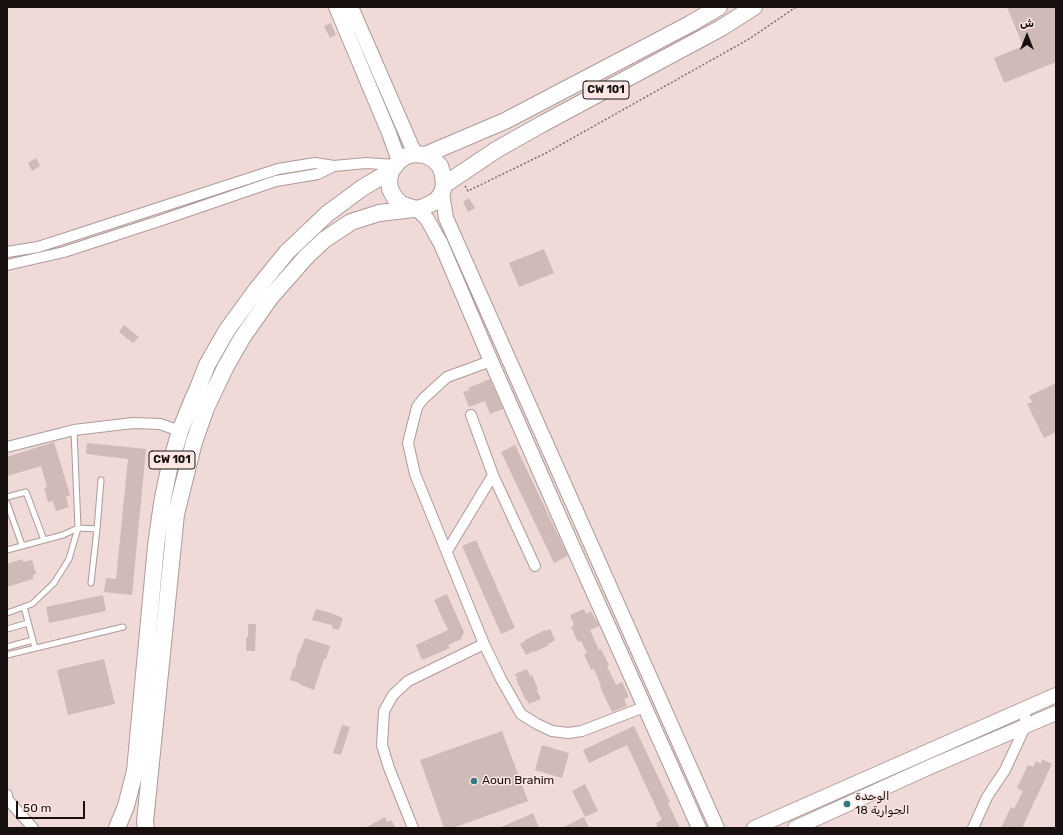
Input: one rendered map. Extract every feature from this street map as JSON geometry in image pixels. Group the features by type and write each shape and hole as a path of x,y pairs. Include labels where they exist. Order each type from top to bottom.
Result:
{"main road":[{"path":"336,7 386,126 395,165"},
{"path":"351,7 420,155"},
{"name":"CW 101","path":"420,155 505,121 719,7"},
{"name":"CW 101","path":"443,189 459,174 496,150 722,28 754,7"},
{"path":"699,828 491,361 441,244 427,219 415,209 402,204 394,198 390,189 389,180 395,165 406,156 420,155 433,159 440,166 444,175 443,189 446,218 717,828"},
{"name":"CW 101","path":"116,828 126,806 135,771 156,546 162,503 169,469 180,431 207,365 227,330 257,289 287,252 327,214 395,165"},
{"path":"415,209 431,205 436,201 443,189"},
{"name":"CW 101","path":"146,828 145,822 176,514 192,450 206,408 225,368 242,338 270,298 324,240 351,222 379,213 415,209"},
{"path":"754,828 1025,710 1056,695"},
{"path":"795,828 932,766 1056,713"}],"street":[{"path":"7,252 38,247 278,169 314,163 334,166 366,163 395,165"},
{"path":"7,265 64,252 276,181 318,174 334,166"},
{"path":"90,231 95,242"},
{"path":"491,361 447,377 422,399 417,407 408,443 415,474 484,644 501,679 522,714 537,724 552,731 568,733 582,731 644,707"},
{"path":"470,415 494,475 535,566"},
{"path":"7,447 74,430 133,423 160,424 180,431"},
{"path":"447,551 494,475"},
{"path":"413,828 389,768 382,745 384,711 393,695 408,681 484,644"},
{"path":"973,828 987,797 1005,770 1025,727 1025,710"},
{"path":"7,795 8,800 33,828"}],"lane":[{"path":"7,613 32,604 54,584 69,559 78,528 74,430"},
{"path":"91,582 101,480"},
{"path":"7,497 26,492 44,540"},
{"path":"7,503 22,545"},
{"path":"7,550 63,535 78,528 97,528"},
{"path":"24,607 35,648"},
{"path":"7,629 28,623"},
{"path":"7,655 123,627"},
{"path":"7,647 33,640"}],"path":[{"path":"459,174 468,191 546,153 750,39 796,7"}],"building":[{"path":"1007,7 1056,7 1056,62 1004,83 994,58 1023,46"},
{"path":"331,23 336,35 330,38 324,26"},
{"path":"36,158 40,166 32,171 28,163"},
{"path":"469,198 475,208 468,212 463,202"},
{"path":"544,249 554,273 519,287 509,263"},
{"path":"124,325 139,337 133,343 119,332"},
{"path":"490,379 503,409 490,414 485,401 469,407 463,392 470,390 468,388"},
{"path":"1056,383 1056,432 1044,438 1027,404 1032,402 1029,396"},
{"path":"54,442 70,495 66,497 69,507 56,511 53,501 48,502 44,488 47,487 41,466 7,476 7,457"},
{"path":"87,443 146,449 132,595 104,592 106,578 116,579 128,459 86,454"},
{"path":"515,445 568,556 554,563 501,452"},
{"path":"476,540 515,628 501,634 462,546"},
{"path":"22,559 23,562 32,560 36,574 33,575 33,579 7,587 7,564"},
{"path":"447,594 464,632 461,639 448,645 450,648 422,660 416,645 448,630 434,600"},
{"path":"103,595 106,611 49,623 46,607"},
{"path":"316,609 343,618 339,630 332,628 332,625 312,620"},
{"path":"584,609 586,614 591,611 599,626 590,630 599,650 601,649 609,665 607,666 616,685 622,682 629,697 624,699 627,706 612,712 600,687 601,686 594,669 591,670 584,654 587,653 581,641 578,642 571,627 574,625 570,615"},
{"path":"248,624 256,624 255,651 246,651"},
{"path":"550,629 555,640 548,644 549,645 526,655 520,644 545,630"},
{"path":"305,638 330,646 314,690 290,680 293,668 295,668 298,653"},
{"path":"104,659 115,704 68,715 57,670"},
{"path":"527,669 530,676 532,675 541,699 529,704 525,699 515,674"},
{"path":"342,725 350,727 341,755 333,753"},
{"path":"634,726 670,802 668,803 680,828 658,828 656,823 662,820 627,745 589,763 583,750"},
{"name":"Aoun Brahim","path":"502,731 528,801 453,828 444,828 420,760"},
{"path":"542,745 569,753 562,778 535,770"},
{"path":"1042,759 1052,764 1022,828 1001,828 1011,807 1014,809 1023,791 1017,788 1028,765 1033,767 1036,761 1041,764"},
{"path":"585,784 598,811 585,817 572,791"},
{"path":"533,813 539,828 499,828 529,815"},
{"path":"385,817 387,822 391,820 396,828 365,828"},
{"path":"584,817 589,828 562,828"}],"place":[{"name":"Aoun Brahim","path":"474,781"},
{"name":"الوحدة الجوارية 18","path":"847,804"}]}
